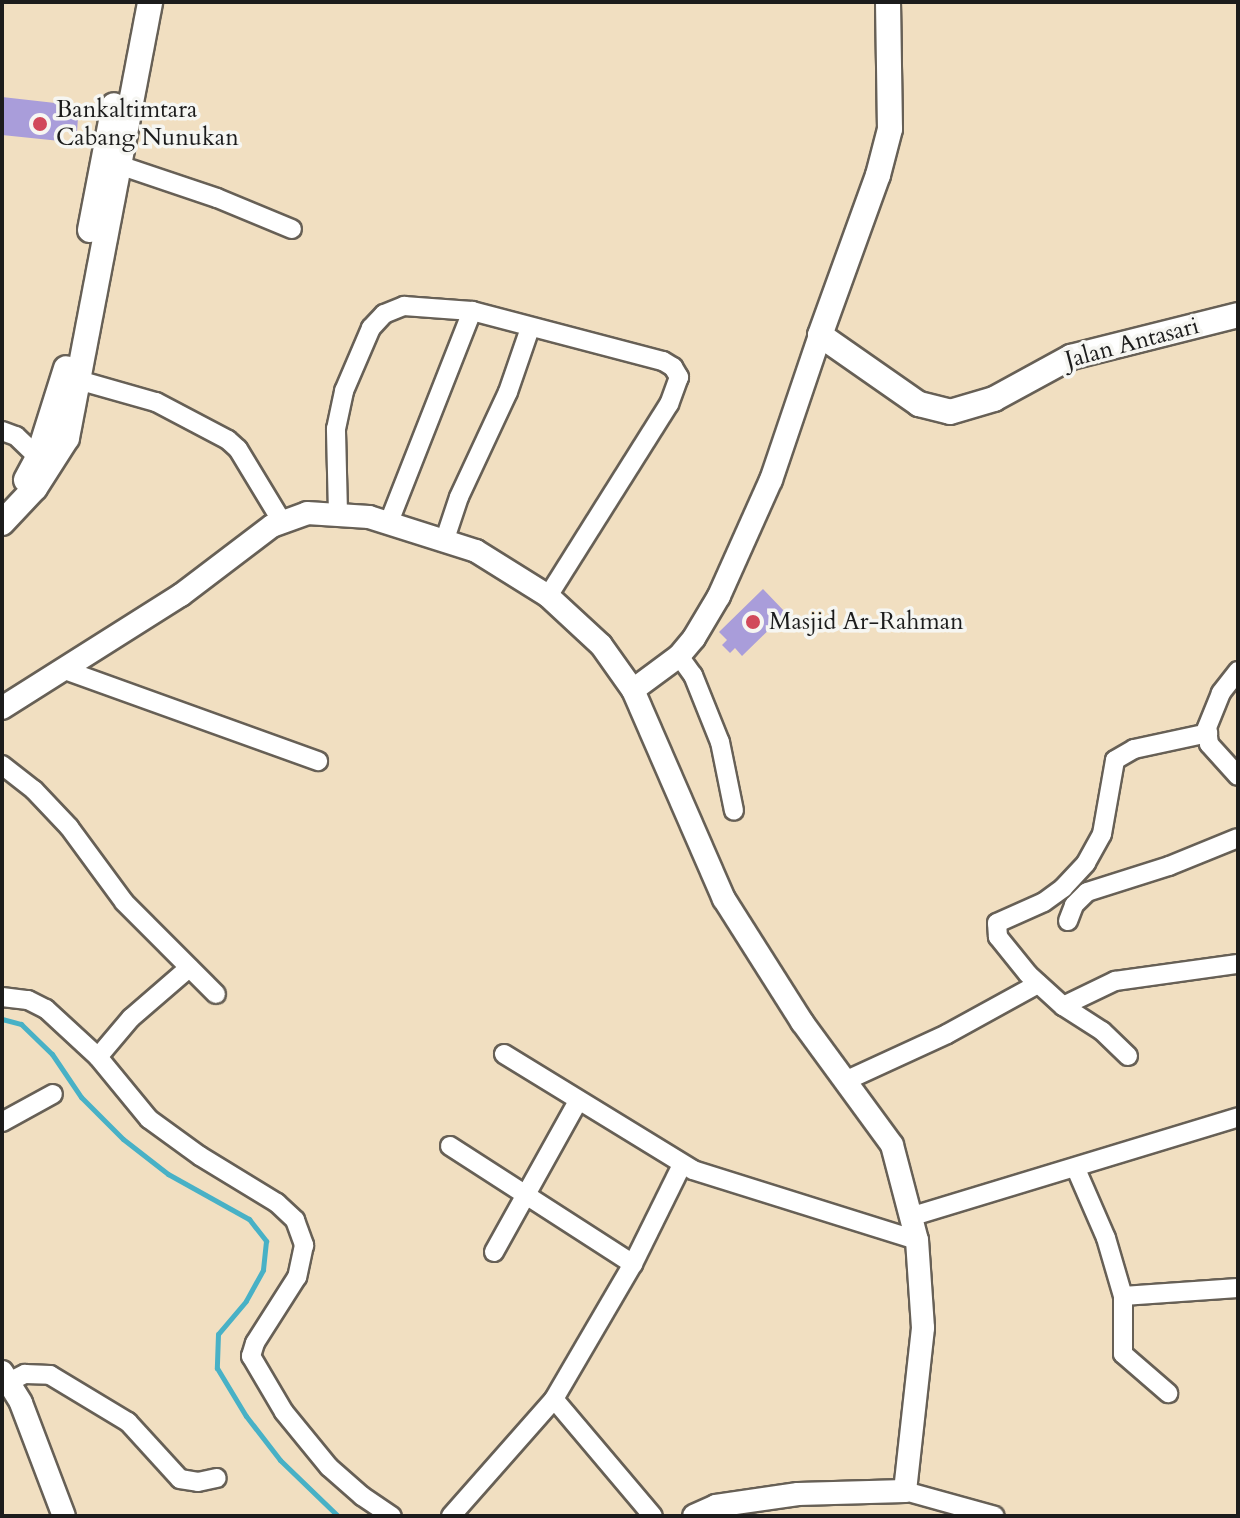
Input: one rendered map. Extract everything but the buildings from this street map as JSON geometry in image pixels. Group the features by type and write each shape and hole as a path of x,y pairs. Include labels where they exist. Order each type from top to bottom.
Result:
{"main road":[{"path":"2,523 35,488 62,448 72,420 136,2"},
{"path":"2,505 29,477 63,384 110,165 150,2"},
{"path":"820,335 878,175 890,129 888,2"},
{"name":"Jalan Antasari","path":"820,335 919,404 950,412 994,399 1071,357 1238,315"}],"street":[{"path":"110,165 217,198 292,229"},
{"path":"338,513 336,429 344,391 371,328 384,314 404,306 472,311 663,361 673,367 679,377 654,431 548,596"},
{"path":"389,522 472,311"},
{"path":"445,539 459,497 508,392 530,328"},
{"path":"633,690 679,656 708,618 771,480 820,335"},
{"path":"78,380 156,402 228,440 238,449 281,520"},
{"path":"2,431 16,436 38,457"},
{"path":"2,708 181,595 281,520 307,513 338,513 389,522 445,539 513,571 548,596 601,645 633,690 645,726 724,899 802,1022 892,1145 917,1240 923,1337 905,1491"},
{"path":"679,656 693,675 720,742 734,811"},
{"path":"65,670 318,761"},
{"path":"1238,671 1213,709 1208,733 1209,744 1217,756 1238,776"},
{"path":"1128,1056 1102,1031 1063,1006 1038,984 998,937 997,923 1044,902 1063,888 1086,863 1102,834 1115,760 1134,749 1208,733"},
{"path":"2,765 34,790 69,827 124,902 216,994"},
{"path":"1068,921 1074,905 1087,892 1169,866 1238,838"},
{"path":"1063,1006 1115,981 1238,964"},
{"path":"98,1057 131,1018 189,968"},
{"path":"845,1081 947,1034 1038,984"},
{"path":"2,997 28,1000 46,1009 98,1057 149,1119 200,1156 270,1198 295,1220 304,1245 297,1277 251,1356 284,1412 329,1467 362,1496 392,1516"},
{"path":"504,1054 682,1165 917,1240"},
{"path":"2,1122 53,1094"},
{"path":"494,1252 578,1101"},
{"path":"913,1216 1076,1169 1238,1117"},
{"path":"450,1146 633,1264"},
{"path":"451,1516 554,1399 633,1264 682,1165"},
{"path":"1076,1169 1106,1238 1123,1296 1123,1354 1168,1393"},
{"path":"1123,1296 1238,1288"},
{"path":"64,1516 6,1377 50,1375 128,1422 180,1479 198,1482 217,1478"},
{"path":"554,1399 653,1516"},
{"path":"694,1516 827,1491 905,1491 995,1516"}],"waterway":[{"path":"2,1019 21,1024 52,1054 81,1097 123,1139 168,1174 249,1219 266,1241 263,1270 246,1301 218,1334 217,1368 246,1416 280,1460 338,1516"}],"place":[{"name":"Bankaltimtara Cabang Nunukan","path":"40,124"},
{"name":"Masjid Ar-Rahman","path":"753,622"}]}
